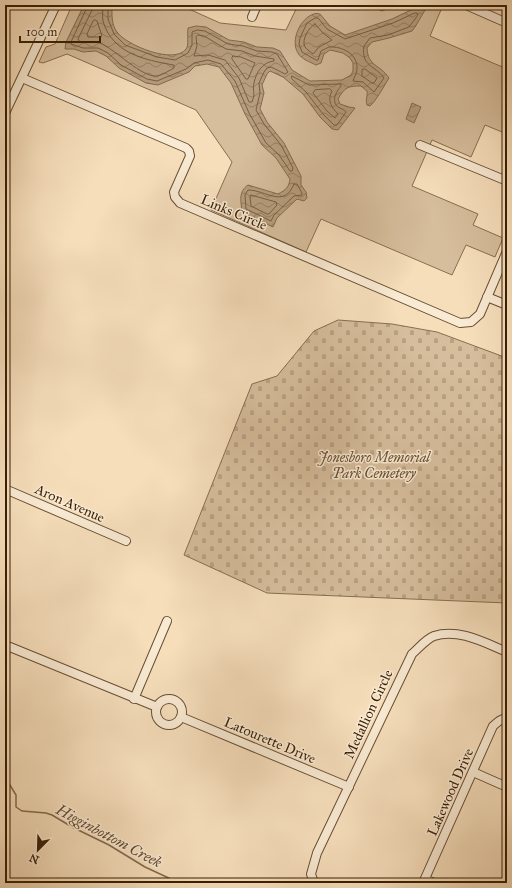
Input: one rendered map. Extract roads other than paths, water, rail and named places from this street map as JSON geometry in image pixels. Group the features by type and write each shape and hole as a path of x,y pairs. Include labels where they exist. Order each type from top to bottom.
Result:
{"street":[{"path":"5,113 56,5"},
{"path":"252,17 257,5"},
{"path":"466,5 507,23"},
{"name":"Links Circle","path":"22,78 186,148 189,151 190,156 174,192 175,197 180,203 460,323 471,322 480,314 507,251"},
{"path":"420,145 507,182"},
{"path":"488,297 507,305"},
{"name":"Aron Avenue","path":"5,489 126,541"},
{"path":"134,699 167,621"},
{"name":"Medallion Circle","path":"314,883 311,874 317,853 412,654 434,636 451,634 464,635 507,652"},
{"path":"5,645 134,699 157,707"},
{"path":"164,700 172,700 180,704 182,713 181,717 175,724 166,725 159,720 157,716 157,707 164,700"},
{"name":"Latourette Drive","path":"181,717 348,787"},
{"name":"Lakewood Drive","path":"424,881 493,726 507,717"},
{"path":"473,772 507,787"},
{"path":"424,881 434,883"}],"water":[{"path":"84,5 112,5 113,22 117,32 130,42 150,51 171,55 180,53 187,47 188,28 196,26 206,27 229,40 244,42 257,47 273,48 280,51 292,70 310,81 342,80 351,75 353,71 353,63 350,58 343,53 330,50 324,54 321,63 316,65 299,55 295,42 296,36 304,20 309,16 320,14 330,26 345,35 392,19 413,9 417,5 428,5 412,31 372,42 367,48 372,62 386,73 389,78 370,106 366,103 367,91 361,86 347,88 343,92 338,99 340,104 355,108 338,130 332,129 320,117 303,94 283,77 270,71 267,74 262,85 264,93 260,109 267,122 284,143 301,176 301,185 306,192 307,198 304,201 297,199 277,218 273,227 242,212 241,194 248,185 278,194 287,188 290,179 276,158 262,145 245,114 231,83 219,67 207,64 195,66 189,72 158,85 146,83 119,68 106,56 96,51 83,52 74,49 65,49 66,42"},
{"path":"412,103 421,107 414,123 406,119"}],"waterway":[{"name":"Higginbottom Creek","path":"5,777 16,795 16,807 22,811 52,815 176,883"}],"park label":[{"name":"Jonesboro Memorial Park Cemetery","path":"374,466"}]}
